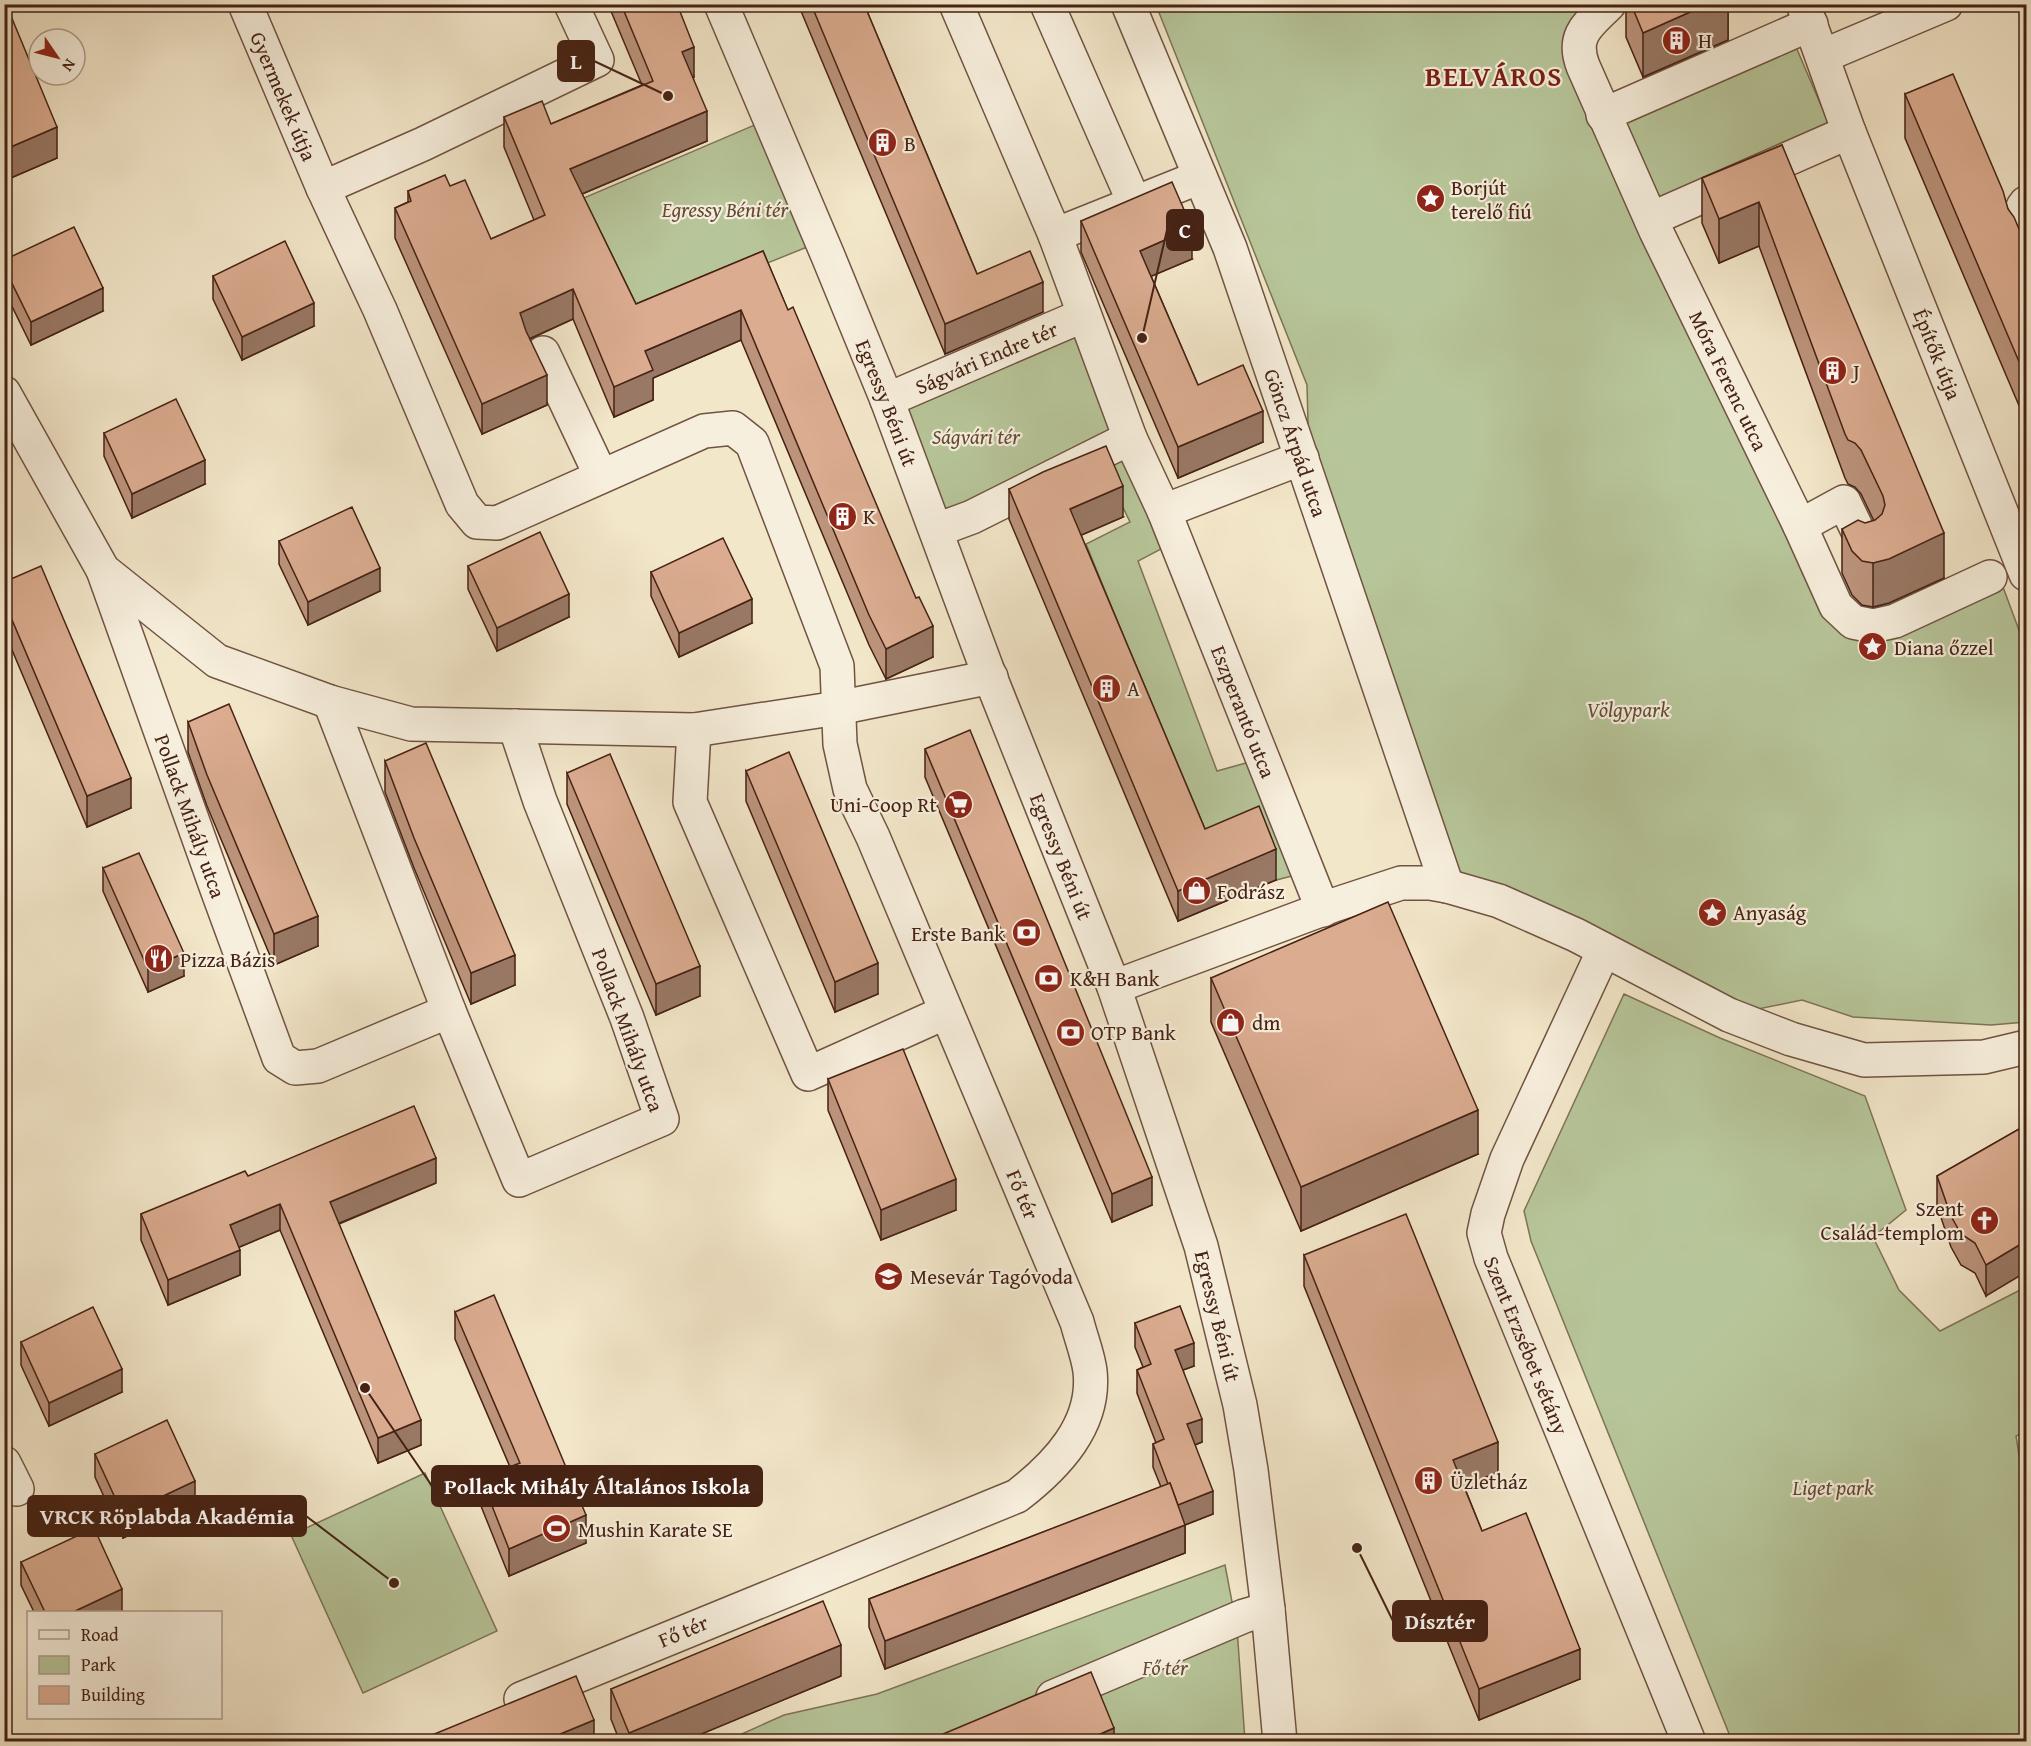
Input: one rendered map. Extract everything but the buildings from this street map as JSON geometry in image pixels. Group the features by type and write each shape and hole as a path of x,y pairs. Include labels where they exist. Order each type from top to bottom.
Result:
{"street":[{"name":"Gyermekek útja","path":"245,4 323,188"},
{"path":"571,4 597,60 423,144 323,188 380,310 462,504 477,522 497,523 704,431 733,428 752,443 837,666 840,744 850,789 873,837 946,1012 808,1074 690,802 694,730"},
{"name":"Egressy Béni út","path":"722,4 887,400 991,677 1113,987 1201,1246 1240,1405 1251,1470 1268,1609 1280,1742"},
{"name":"Ságvári Endre tér","path":"956,4 1055,235 1130,438 1164,511"},
{"path":"1047,4 1134,202"},
{"name":"Göncz Árpád utca","path":"1128,4 1230,248 1448,886"},
{"name":"Móra Ferenc utca","path":"1609,4 1591,20 1580,38 1578,54 1603,115 1651,219 1800,526 1836,606 1853,622 1873,626 1895,621 1990,577"},
{"path":"1823,56 1946,4"},
{"name":"Építők útja","path":"1603,115 1807,14 1849,132 2026,574"},
{"path":"1651,219 1849,132"},
{"path":"1055,235 1200,177"},
{"path":"2026,202 2020,216 2021,234 2026,247"},
{"name":"Ságvári Endre tér","path":"887,400 1084,315"},
{"path":"543,353 601,476"},
{"name":"Pollack Mihály utca","path":"4,393 103,570 279,1058 295,1068 318,1066 449,1011"},
{"path":"937,530 972,517 1130,438"},
{"path":"1164,511 1302,458"},
{"path":"1800,526 1844,502 1866,548"},
{"name":"Eszperantó utca","path":"1164,511 1323,910"},
{"name":"Pollack Mihály utca","path":"103,570 217,661 330,702 411,724 694,730 838,708 991,677"},
{"name":"Pollack Mihály utca","path":"330,702 449,1011 519,1180 662,1119 627,1018 540,801 515,726"},
{"path":"1113,987 1323,910 1401,883 1414,882 1448,886 1499,901 1604,950 1729,1015 1791,1039 1863,1060 1984,1057 2026,1047"},
{"name":"Szent Erzsébet sétány","path":"1604,950 1507,1159 1488,1214 1484,1233 1491,1258 1689,1742"},
{"name":"Fő tér","path":"490,1712 1017,1496 1041,1478 1070,1444 1083,1420 1090,1398 1090,1373 1077,1322 946,1012"},
{"path":"1025,1709 1244,1616 1268,1609"}],"green space":[{"name":"Völgypark","path":"1156,5 1609,5 1583,66 1603,115 1790,33 1835,138 1651,219 1853,627 2000,579 2026,649 2026,1022 1991,1025 1853,1017 1802,1000 1729,1015 1447,886 1309,462 1307,385"},
{"name":"Egressy Béni tér","path":"764,121 817,243 629,319 565,206"},
{"name":"Ságvári tér","path":"1084,315 1130,438 937,530 887,400"},
{"path":"1124,449 1163,548 1138,561 1217,771 1253,761 1300,874 1276,880 1253,828 1209,846 1086,544 1130,522 1100,460"},
{"name":"Liget park","path":"1624,994 1720,1038 1865,1096 1906,1210 1873,1237 1899,1290 1940,1331 2026,1287 2026,1432 2016,1436 2026,1498 2026,1741 1732,1741 1531,1241 1524,1211"},
{"path":"425,1473 497,1631 363,1693 291,1535"},
{"name":"Fő tér","path":"1225,1565 1237,1628 1245,1741 724,1742 784,1715 877,1694"}],"place":[{"name":"H","path":"1677,40"},
{"name":"L","path":"668,96"},
{"name":"B","path":"883,143"},
{"name":"Borjút terelő fiú","path":"1430,199"},
{"name":"C","path":"1142,338"},
{"name":"J","path":"1832,371"},
{"name":"K","path":"842,516"},
{"name":"Diana őzzel","path":"1873,647"},
{"name":"A","path":"1106,688"},
{"name":"Uni-Coop Rt","path":"958,804"},
{"name":"Fodrász","path":"1196,891"},
{"name":"Anyaság","path":"1712,912"},
{"name":"Erste Bank","path":"1026,933"},
{"name":"Pizza Bázis","path":"159,959"},
{"name":"K&H Bank","path":"1049,978"},
{"name":"dm","path":"1231,1022"},
{"name":"OTP Bank","path":"1070,1032"},
{"name":"Szent Család-templom","path":"1985,1220"},
{"name":"Mesevár Tagóvoda","path":"889,1276"},
{"name":"Pollack Mihály Általános Iskola","path":"365,1388"},
{"name":"Üzletház","path":"1429,1481"},
{"name":"Mushin Karate SE","path":"557,1529"},
{"name":"Dísztér","path":"1357,1548"},
{"name":"VRCK Röplabda Akadémia","path":"394,1583"}],"district":[{"name":"BELVÁROS","path":"1494,76"}]}
